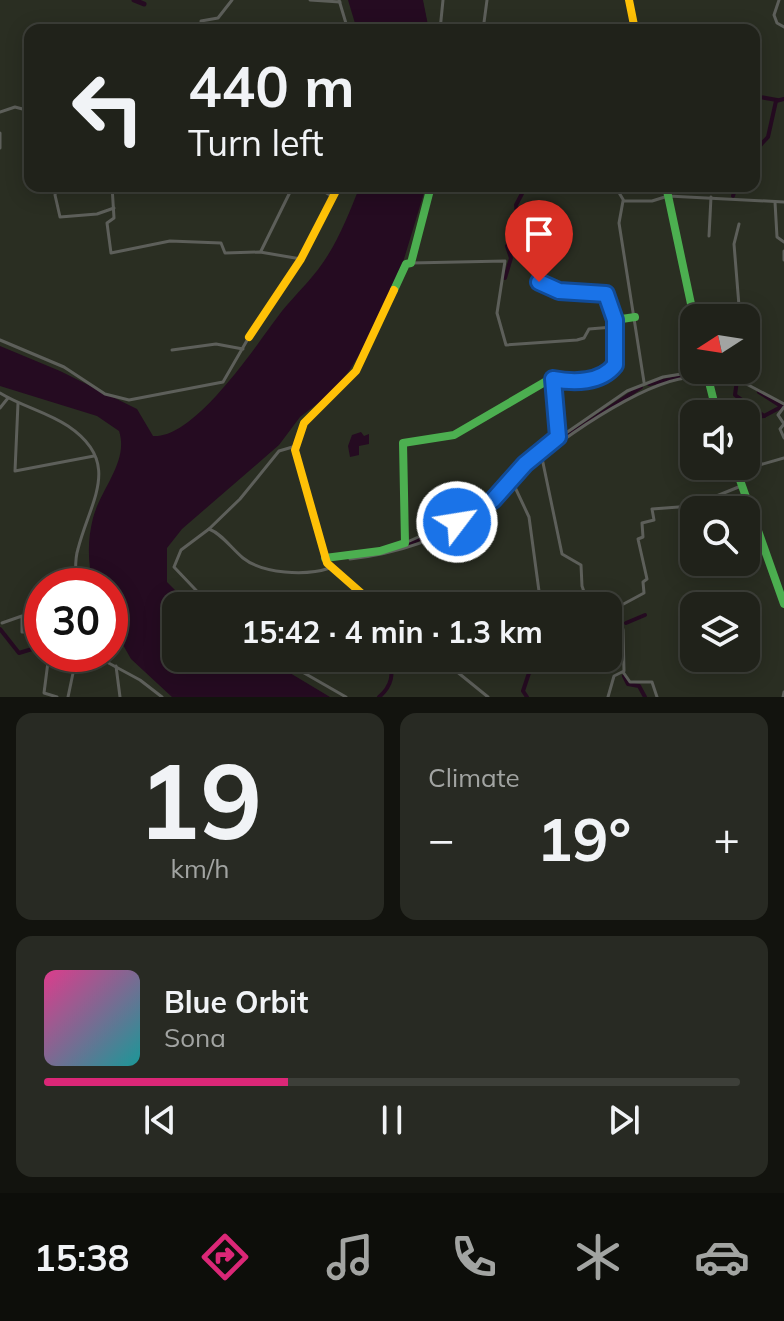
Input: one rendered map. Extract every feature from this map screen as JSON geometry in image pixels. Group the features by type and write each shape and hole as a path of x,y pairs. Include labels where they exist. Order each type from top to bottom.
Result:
{"street":[{"path":"201,24 201,21 218,18 232,0"},
{"path":"310,0 340,1 346,24"},
{"path":"441,24 443,0"},
{"path":"484,24 487,0"},
{"path":"629,0 634,24"},
{"path":"779,0 774,15 777,23 784,27"},
{"path":"0,112 15,107 24,109"},
{"path":"0,133 0,148"},
{"path":"56,192 60,217 97,214 114,208"},
{"path":"113,192 114,218 107,223 111,253 154,243 202,241 221,243 225,253 260,252 301,259"},
{"path":"260,252 290,192"},
{"path":"0,340 64,367 105,394 129,400 223,382 301,259 335,192"},
{"path":"411,263 415,237 429,192"},
{"path":"618,192 623,201 619,223 644,382"},
{"path":"623,201 652,201 666,192"},
{"path":"667,192 691,304"},
{"path":"674,192 784,202"},
{"path":"709,236 711,197"},
{"path":"775,202 777,237 784,242"},
{"path":"739,224 734,258 739,304"},
{"path":"784,251 784,260"},
{"path":"359,592 330,568 325,558 296,446 304,423 353,377 406,264 477,258 505,261 497,313 506,345 577,340 584,338 589,329 635,317"},
{"path":"405,543 403,443 454,435 492,410 553,379 594,378 612,369 617,357 614,324 604,293 581,294 540,285 538,264"},
{"path":"172,350 216,344 243,349"},
{"path":"325,558 380,551 483,508 525,464 558,437 644,382 680,377"},
{"path":"553,379 558,437"},
{"path":"350,559 396,551 461,525 488,509 542,458 637,393 680,380"},
{"path":"750,384 783,407 778,415 784,424 780,429 784,438"},
{"path":"0,393 71,428 94,456 101,470 100,483 77,553 77,568"},
{"path":"0,408 8,398"},
{"path":"18,401 15,471 94,456"},
{"path":"197,592 174,569 181,550 209,529 240,499 279,451 296,446"},
{"path":"542,458 562,554 581,565 584,592"},
{"path":"760,464 784,458"},
{"path":"739,480 784,604"},
{"path":"513,483 529,517 539,592"},
{"path":"657,697 652,682 630,682 623,672 623,630 618,607 644,593 643,582 647,579 638,539 643,537 642,525 654,520 652,509 692,506 741,486"},
{"path":"209,529 244,559 263,568 321,571 330,568"},
{"path":"2,623 22,616 24,632"},
{"path":"47,672 44,693 57,697"},
{"path":"68,697 73,672"},
{"path":"117,672 120,697"},
{"path":"125,672 162,697"},
{"path":"302,672 346,697"},
{"path":"457,672 488,697"},
{"path":"608,697 613,678 623,672"}],"shaded area":[{"path":"348,0 423,0 428,24 355,24"},
{"path":"357,192 424,192 398,279 371,336 349,371 330,394 300,417 279,445 182,529 167,548 167,582 177,592 162,592 162,672 288,672 330,697 172,697 128,654 128,568 90,568 91,527 117,464 121,442 119,431 97,416 0,386 0,346 137,409 153,436 170,433 188,422 225,386 328,255"},
{"path":"361,432 364,436 369,434 369,444 359,446 359,455 350,457 348,446 352,435"}],"waterway":[{"path":"134,0 144,4"},
{"path":"760,97 777,100"},
{"path":"760,146 768,137 776,101 784,99"},
{"path":"505,278 511,258 507,246 519,231 516,205 523,192"},
{"path":"733,196 734,192"},
{"path":"649,384 680,377"},
{"path":"736,384 735,395 764,416"},
{"path":"545,451 641,387"},
{"path":"759,392 784,408"},
{"path":"760,416 781,407"},
{"path":"397,549 474,515 504,490"},
{"path":"626,623 645,615"},
{"path":"0,629 19,653 24,651"},
{"path":"379,697 387,689 391,672"},
{"path":"527,697 523,691 531,672"},
{"path":"624,676 628,684 639,686 645,697"}],"traffic: fast":[{"path":"394,290 406,264 411,263 429,192"},
{"path":"667,192 691,304"},
{"path":"325,558 380,551 405,543 403,443 454,435 550,379 603,376 612,369 617,357 615,320 635,317"},
{"path":"710,384 714,400"},
{"path":"740,480 784,604"}],"traffic: slow":[{"path":"629,0 634,24"},
{"path":"249,337 301,259 335,193"},
{"path":"360,592 327,563 295,450 304,423 356,371 394,290"}],"route":[{"path":"457,522 493,500 525,464 558,437 553,379 570,381 603,376 615,365 615,320 606,294 597,296 559,291 541,286 539,282"}]}
